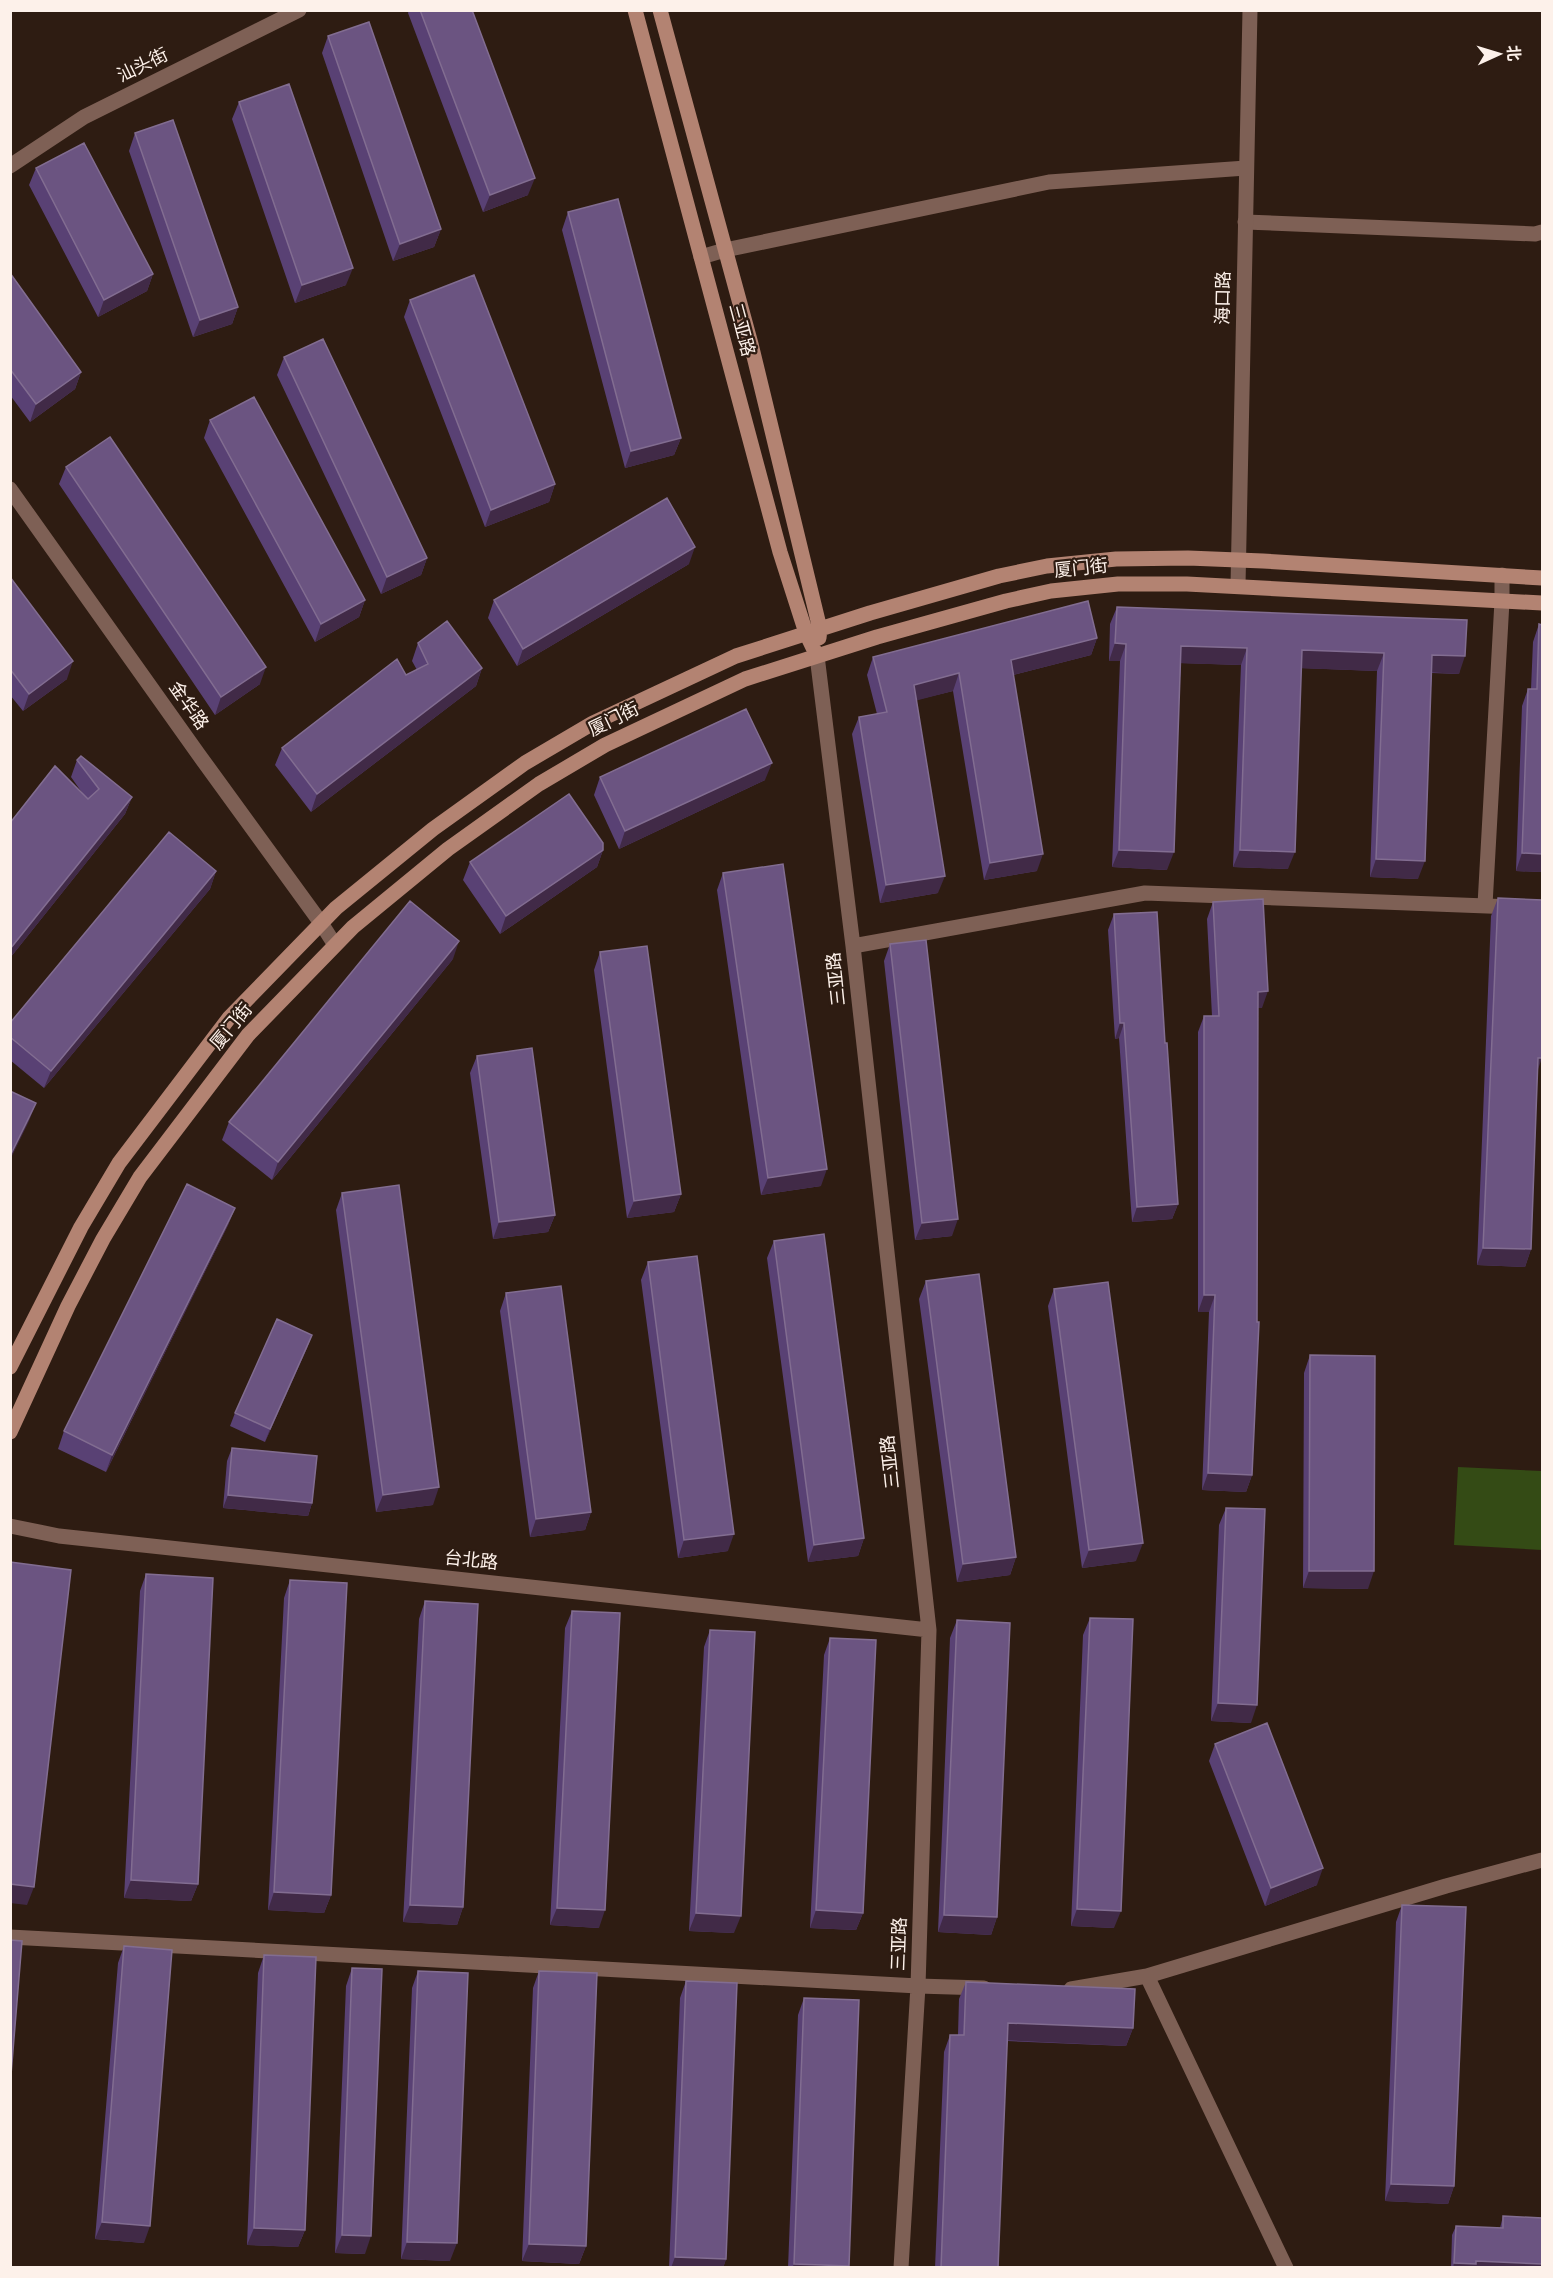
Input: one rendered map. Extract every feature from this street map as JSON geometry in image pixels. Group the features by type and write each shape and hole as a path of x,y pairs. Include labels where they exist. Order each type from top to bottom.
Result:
{"main road":[{"name":"三亚路","path":"635,10 780,552 813,631"},
{"name":"三亚路","path":"660,10 751,344 817,656"},
{"name":"厦门街","path":"10,1367 81,1227 119,1163 229,1018 336,908 433,829 525,763 593,723 736,656 989,579 1047,566 1116,559 1238,560 1542,578"},
{"name":"厦门街","path":"10,1432 68,1306 103,1239 140,1177 248,1035 353,927 448,849 539,784 605,745 746,679 995,604 1051,591 1118,584 1238,585 1542,603"}],"street":[{"name":"汕头街","path":"10,166 84,117 299,10"},
{"name":"海口路","path":"1238,585 1250,10"},
{"path":"701,257 1049,182 1246,168"},
{"path":"1245,222 1535,234 1542,232"},
{"name":"金华路","path":"10,489 335,945"},
{"path":"1485,905 1502,575"},
{"name":"三亚路","path":"817,656 853,946 929,1630 918,1986 901,2268"},
{"path":"853,946 1145,893 1542,908"},
{"name":"台北路","path":"10,1526 71,1537 929,1630"},
{"path":"1055,1989 1078,1989 1148,1976 1446,1886 1542,1860"},
{"path":"10,1936 918,1986 998,1988"},
{"path":"1148,1976 1286,2268"}],"green space":[{"path":"1458,1467 1542,1471 1542,1550 1454,1545"}],"building":[{"path":"420,10 472,10 535,178 490,195"},
{"path":"369,22 441,229 400,244 328,36"},
{"path":"289,84 353,268 302,285 239,102"},
{"path":"173,120 238,307 200,320 135,133"},
{"path":"84,143 153,274 104,300 36,168"},
{"path":"618,199 681,438 631,451 568,212"},
{"path":"10,273 81,372 36,404 10,369"},
{"path":"474,275 555,484 491,510 410,300"},
{"path":"323,339 427,558 387,577 284,357"},
{"path":"254,397 365,600 321,624 210,420"},
{"path":"110,437 266,667 221,697 66,467"},
{"path":"667,498 695,547 523,649 494,600"},
{"path":"10,577 73,661 29,694 10,669"},
{"path":"1088,601 1097,638 1011,660 1043,854 990,863 959,673 914,685 945,876 886,885 859,717 887,712 873,657"},
{"path":"1117,607 1467,620 1465,656 1432,655 1425,861 1376,859 1384,653 1302,650 1295,852 1240,850 1247,648 1181,646 1174,852 1119,850 1126,644 1115,643"},
{"path":"447,621 482,668 317,794 282,748 397,659 406,675 428,664 418,643"},
{"path":"1539,624 1542,625 1542,854 1522,853 1528,689 1537,689"},
{"path":"746,709 772,763 625,831 600,777"},
{"path":"81,756 132,797 10,949 10,823 55,766 88,799 99,789 77,760"},
{"path":"569,794 603,843 603,850 506,916 470,862"},
{"path":"169,832 216,871 51,1071 10,1037 10,1023"},
{"path":"783,864 827,1169 768,1178 723,873"},
{"path":"1498,898 1542,900 1542,1058 1538,1058 1531,1249 1483,1248"},
{"path":"1263,899 1268,991 1258,992 1257,1322 1259,1322 1252,1475 1208,1473 1215,1295 1204,1295 1204,1016 1219,1016 1213,902"},
{"path":"410,901 459,941 278,1162 229,1122"},
{"path":"1157,912 1178,1204 1137,1207 1124,1023 1120,1023 1114,914"},
{"path":"926,940 958,1219 922,1223 890,944"},
{"path":"647,946 681,1194 634,1201 600,952"},
{"path":"532,1048 555,1215 499,1222 477,1056"},
{"path":"10,1091 36,1103 10,1156"},
{"path":"187,1184 235,1208 112,1455 64,1431"},
{"path":"399,1185 439,1487 383,1495 342,1193"},
{"path":"824,1234 864,1538 814,1545 774,1241"},
{"path":"697,1256 734,1534 684,1540 648,1262"},
{"path":"979,1274 1016,1557 963,1564 926,1281"},
{"path":"1108,1282 1143,1543 1089,1550 1054,1289"},
{"path":"561,1286 591,1512 536,1519 506,1293"},
{"path":"277,1319 312,1335 270,1429 235,1413"},
{"path":"1310,1355 1375,1356 1374,1571 1309,1571"},
{"path":"232,1448 317,1456 312,1503 228,1495"},
{"path":"1226,1508 1265,1509 1257,1705 1218,1703"},
{"path":"10,1562 71,1570 34,1887 10,1884"},
{"path":"146,1574 213,1578 198,1884 131,1880"},
{"path":"290,1580 347,1583 331,1895 274,1892"},
{"path":"425,1601 478,1604 463,1907 410,1905"},
{"path":"572,1611 620,1613 605,1910 557,1908"},
{"path":"1090,1618 1133,1619 1121,1911 1077,1909"},
{"path":"957,1620 1010,1623 997,1917 944,1915"},
{"path":"710,1630 755,1632 741,1916 696,1913"},
{"path":"830,1638 876,1640 863,1913 816,1910"},
{"path":"1267,1723 1323,1868 1271,1888 1215,1744"},
{"path":"1402,1905 1466,1907 1454,2186 1391,2184"},
{"path":"10,1940 22,1941 10,2087"},
{"path":"124,1946 172,1950 150,2226 102,2222"},
{"path":"264,1955 316,1957 305,2230 254,2228"},
{"path":"352,1968 382,1969 371,2236 342,2235"},
{"path":"418,1971 468,1973 457,2243 407,2242"},
{"path":"539,1971 597,1973 586,2246 529,2244"},
{"path":"686,1981 737,1983 726,2259 675,2257"},
{"path":"966,1982 1135,1989 1133,2028 1008,2023 998,2268 941,2268 950,2035 964,2035"},
{"path":"804,1998 859,2000 849,2266 794,2264"},
{"path":"1503,2216 1542,2218 1542,2264 1476,2261 1476,2264 1454,2263 1456,2226 1503,2228"}]}
